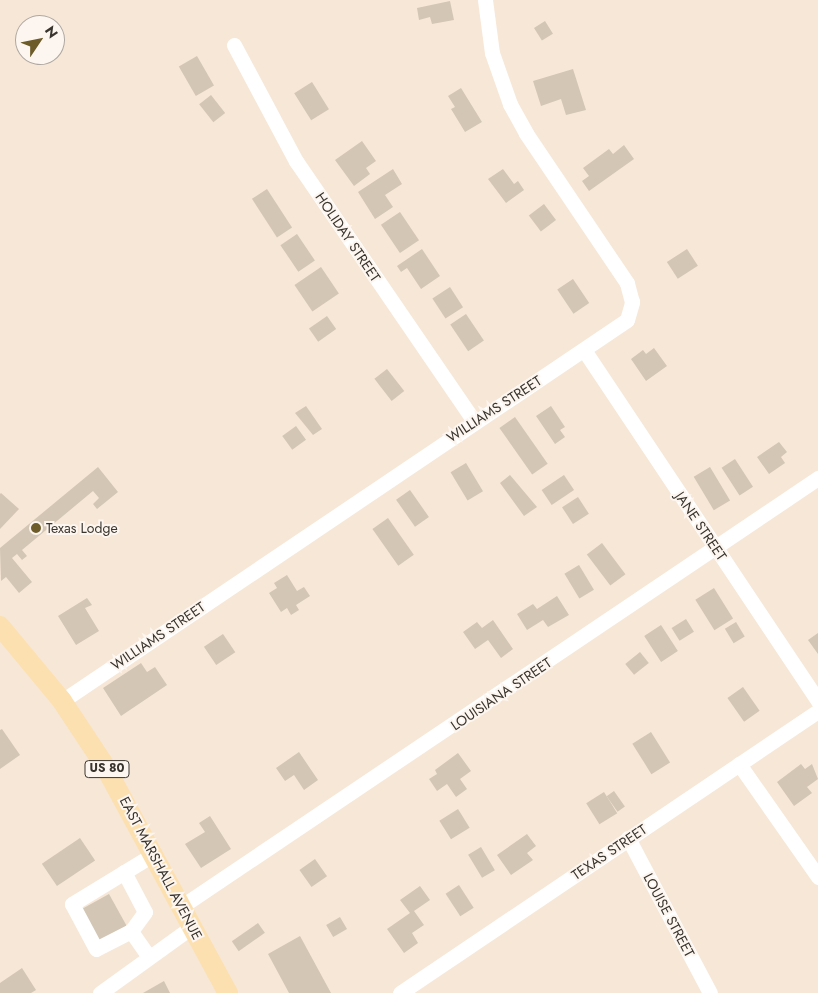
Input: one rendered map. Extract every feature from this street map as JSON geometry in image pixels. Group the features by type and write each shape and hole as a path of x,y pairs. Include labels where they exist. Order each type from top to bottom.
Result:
{"main road":[{"name":"EAST MARSHALL AVENUE","path":"0,626 62,701 103,763 228,993"}],"street":[{"name":"WILLIAMS STREET","path":"62,701 474,421 627,320 632,302 630,289 518,120 492,53 485,0"},
{"name":"HOLIDAY STREET","path":"234,45 296,161 474,421"},
{"name":"JANE STREET","path":"584,350 818,701"},
{"name":"LOUISIANA STREET","path":"182,906 818,478"},
{"name":"TEXAS STREET","path":"400,993 818,711"},
{"path":"739,764 818,877"},
{"name":"LOUISE STREET","path":"628,838 710,993"},
{"path":"124,872 145,912 131,931 96,949 72,904 124,872 154,854"},
{"path":"100,993 193,926"},
{"path":"131,931 149,958"}],"building":[{"path":"450,1 454,20 432,24 430,17 419,20 417,8"},
{"path":"545,21 553,34 542,41 534,28"},
{"path":"197,56 214,85 196,96 179,66"},
{"path":"573,69 586,110 566,115 561,99 541,106 533,81"},
{"path":"312,82 329,109 311,120 294,93"},
{"path":"461,88 482,122 465,132 451,109 455,107 448,96"},
{"path":"211,95 225,113 213,122 199,104"},
{"path":"362,141 376,161 366,168 370,174 354,186 335,160"},
{"path":"624,145 634,159 589,191 582,181 589,176 583,168 609,149 613,154"},
{"path":"393,169 402,184 385,195 393,207 375,219 358,192"},
{"path":"503,169 514,184 518,181 524,190 506,203 488,179"},
{"path":"267,189 292,228 277,237 252,199"},
{"path":"544,204 556,220 541,231 529,215"},
{"path":"400,212 419,240 400,253 381,225"},
{"path":"297,234 315,261 298,272 280,245"},
{"path":"422,249 440,276 421,289 407,268 401,272 397,266"},
{"path":"687,249 698,266 678,279 667,262"},
{"path":"321,267 339,294 312,311 294,285"},
{"path":"573,279 589,303 573,314 557,290"},
{"path":"450,287 463,307 445,319 432,298"},
{"path":"466,314 484,341 468,351 450,325"},
{"path":"327,316 336,329 318,342 309,329"},
{"path":"654,348 667,366 646,381 631,359 643,350 646,354"},
{"path":"387,369 404,391 392,401 374,379"},
{"path":"306,406 322,429 313,435 295,413"},
{"path":"551,406 565,427 560,430 565,437 555,444 536,416"},
{"path":"515,417 548,464 532,475 499,428"},
{"path":"296,426 306,440 292,450 282,436"},
{"path":"779,442 787,452 781,457 785,463 769,474 757,457"},
{"path":"735,459 753,487 740,495 722,468"},
{"path":"466,463 483,491 468,501 451,472"},
{"name":"Texas Lodge","path":"98,467 118,492 97,509 93,504 99,498 93,491 22,550 27,556 22,560 17,554 12,558 32,582 19,593 6,577 1,581 0,548"},
{"path":"710,467 730,500 714,510 694,477"},
{"path":"510,475 537,507 524,516 500,483"},
{"path":"564,475 574,490 552,505 542,490"},
{"path":"410,490 429,517 415,527 396,500"},
{"path":"0,494 19,509 0,529"},
{"path":"578,497 589,514 573,524 562,507"},
{"path":"388,518 414,555 398,566 372,529"},
{"path":"602,543 625,574 610,586 587,554"},
{"path":"579,565 594,590 579,599 564,574"},
{"path":"287,575 297,591 304,587 310,596 296,605 299,610 291,615 287,608 281,612 269,593 277,588 274,583"},
{"path":"714,588 733,619 714,630 695,600"},
{"path":"557,596 569,615 548,627 543,620 527,630 517,614 533,604 537,609"},
{"path":"87,598 92,605 85,608 99,631 76,645 58,616"},
{"path":"686,619 694,632 680,641 672,628"},
{"path":"493,620 513,649 501,658 488,640 475,649 463,632 477,622 482,628"},
{"path":"736,622 745,637 734,643 725,629"},
{"path":"661,625 678,651 661,662 644,636"},
{"path":"818,633 818,654 808,640"},
{"path":"223,634 235,652 216,665 204,647"},
{"path":"640,652 649,663 634,675 625,664"},
{"path":"141,663 147,672 155,667 167,685 121,716 103,688"},
{"path":"743,687 760,711 744,722 727,698"},
{"path":"2,729 20,755 0,769 0,730"},
{"path":"651,732 670,763 651,774 632,744"},
{"path":"299,752 318,780 304,790 294,775 285,781 276,768"},
{"path":"458,753 471,771 460,779 467,789 456,797 447,784 437,791 429,779 437,774 435,770"},
{"path":"801,764 805,769 812,764 818,779 807,787 812,793 794,806 777,782"},
{"path":"614,791 625,807 618,812 607,796"},
{"path":"604,792 617,813 599,824 586,803"},
{"path":"458,809 470,828 451,839 439,821"},
{"path":"210,816 231,849 201,868 185,844 205,832 199,823"},
{"path":"527,834 536,846 527,853 533,860 511,875 497,855"},
{"path":"80,838 95,860 57,886 42,864"},
{"path":"481,847 495,870 482,878 468,855"},
{"path":"315,859 327,876 311,887 299,870"},
{"path":"459,885 474,908 460,916 446,894"},
{"path":"420,886 430,900 414,911 424,925 412,933 418,943 404,953 387,929 410,913 400,900"},
{"path":"109,894 127,927 99,943 80,910"},
{"path":"340,917 347,929 333,937 326,925"},
{"path":"258,923 265,933 239,951 232,941"},
{"path":"300,936 331,993 289,993 268,954"},
{"path":"22,968 36,990 31,993 0,993 0,983"},
{"path":"164,981 170,993 143,993"}],"place":[{"name":"Texas Lodge","path":"36,528"}]}
